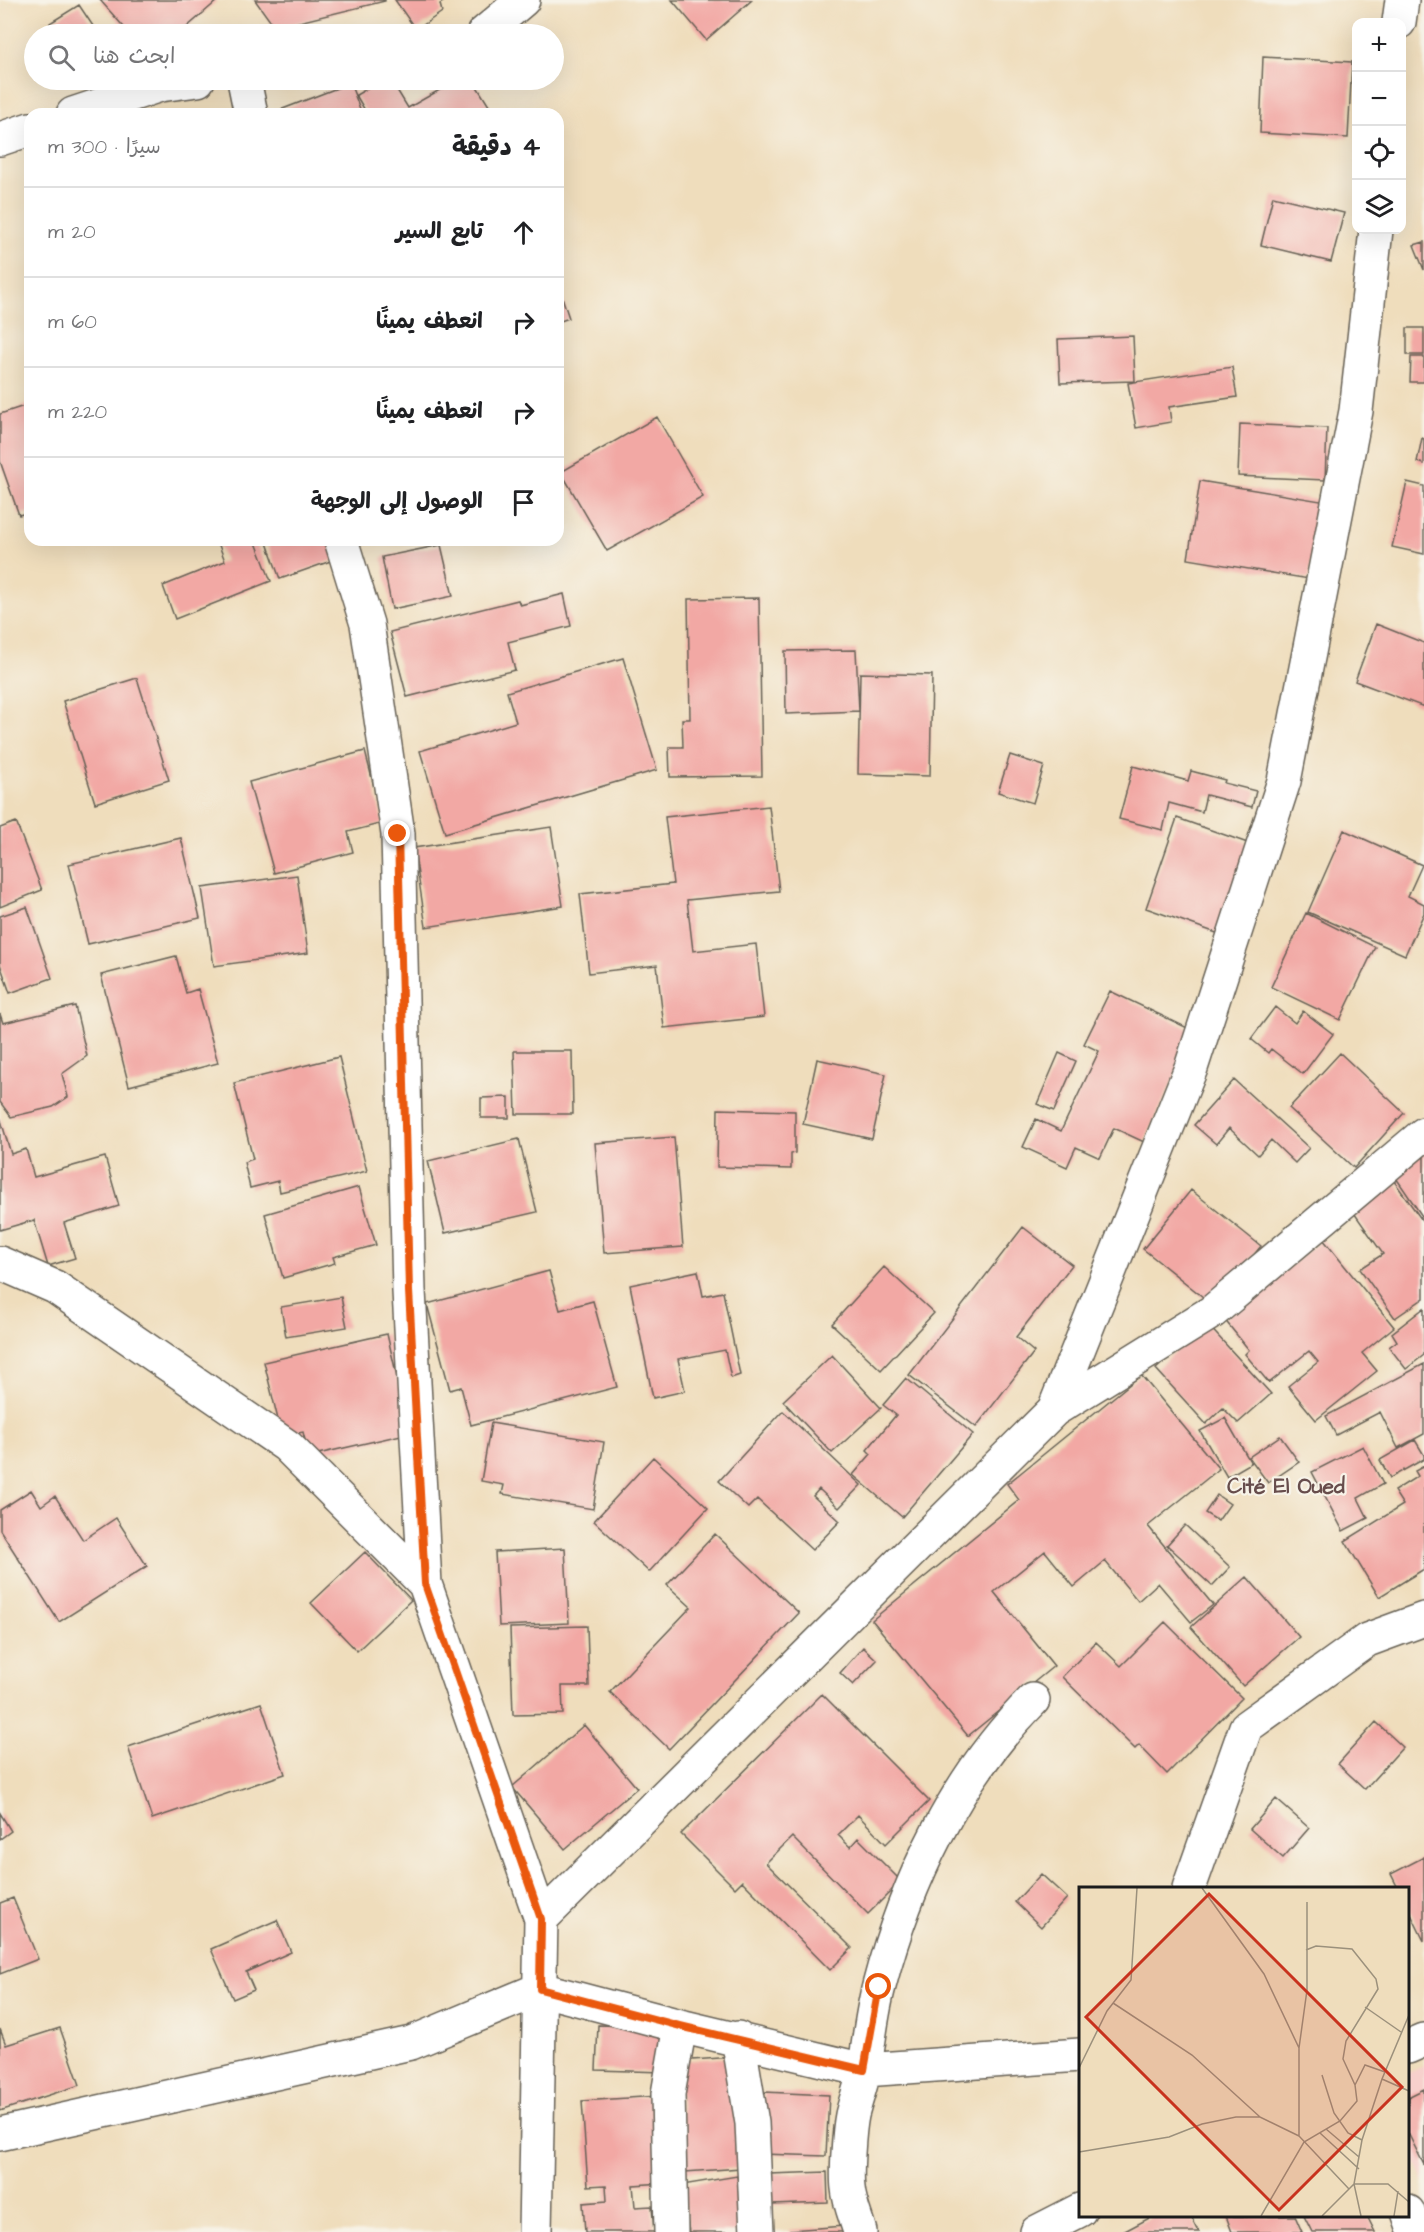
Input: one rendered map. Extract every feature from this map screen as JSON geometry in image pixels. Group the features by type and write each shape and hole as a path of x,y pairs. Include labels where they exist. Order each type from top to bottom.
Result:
{"street":[{"path":"495,24 523,0"},
{"path":"1400,18 1402,0"},
{"path":"90,108 143,90"},
{"path":"246,90 250,108"},
{"path":"0,139 24,131"},
{"path":"1054,1410 1191,1068 1284,781 1356,411 1376,234"},
{"path":"343,546 367,624 398,834 409,1291 425,1584 541,1919 535,2232"},
{"path":"541,1919 1054,1410 1212,1312 1424,1134"},
{"path":"0,1263 55,1287 287,1446 425,1584"},
{"path":"1189,1887 1246,1727 1367,1640 1424,1619"},
{"path":"860,2232 848,2188 852,2118 864,2070 879,1987 902,1911 924,1860 981,1759 1009,1724 1033,1700"},
{"path":"0,2134 411,2043 540,1989 680,2026 738,2038 864,2070 1079,2055"},
{"path":"671,2232 668,2094 680,2026"},
{"path":"738,2038 752,2123 758,2232"},
{"path":"1037,2232 1079,2211"},
{"path":"1409,2217 1415,2232"}],"shaded area":[{"path":"1424,2066 1424,2182 1409,2145 1409,2073"}],"building":[{"path":"100,0 218,0 190,24 121,24"},
{"path":"255,0 385,0 291,24 272,24"},
{"path":"395,0 446,0 440,4 442,12 425,24 412,24"},
{"path":"672,0 752,0 706,40"},
{"path":"79,5 92,24 51,24"},
{"path":"1263,57 1352,62 1348,138 1260,133"},
{"path":"332,90 353,90 360,108 285,108"},
{"path":"365,90 397,90 408,108 364,108 356,95"},
{"path":"440,90 479,90 490,108 408,108"},
{"path":"1273,196 1344,213 1331,262 1261,245"},
{"path":"1424,242 1424,270 1414,245"},
{"path":"564,303 569,318 564,320"},
{"path":"1407,328 1424,328 1424,355 1407,355"},
{"path":"1133,336 1135,381 1060,383 1058,339"},
{"path":"1411,357 1424,357 1424,382 1410,382"},
{"path":"1232,367 1237,397 1169,407 1171,422 1136,428 1128,383"},
{"path":"24,406 24,514 19,515 0,461 0,414"},
{"path":"657,417 703,497 607,551 564,477 564,470"},
{"path":"1240,424 1327,428 1325,480 1238,476"},
{"path":"1422,438 1424,439 1424,464 1417,462"},
{"path":"1200,481 1321,501 1309,579 1188,559"},
{"path":"1407,482 1424,486 1424,554 1392,547"},
{"path":"219,546 257,546 271,581 175,619 163,586 225,561"},
{"path":"268,546 338,546 342,557 280,579"},
{"path":"441,546 453,596 392,609 382,557"},
{"path":"564,594 571,626 508,642 515,670 407,697 390,632 518,600 520,605"},
{"path":"759,598 762,776 670,777 669,747 683,747 682,719 690,719 688,599"},
{"path":"1376,624 1424,643 1424,707 1355,681"},
{"path":"856,650 859,711 786,714 785,651"},
{"path":"623,658 657,770 445,833 420,751 516,722 507,692"},
{"path":"860,673 932,675 930,776 858,774"},
{"path":"137,678 169,780 95,803 63,701"},
{"path":"365,751 383,823 348,832 353,852 274,873 249,782"},
{"path":"1010,755 1044,766 1033,803 998,792"},
{"path":"1133,766 1188,781 1191,771 1225,780 1224,783 1256,791 1252,807 1206,795 1202,812 1169,803 1163,830 1119,819"},
{"path":"769,806 779,891 687,900 693,951 756,944 764,1017 664,1028 657,965 589,973 580,894 673,884 665,817"},
{"path":"1177,818 1256,846 1225,936 1146,908"},
{"path":"16,822 42,890 0,907 0,828"},
{"path":"551,827 563,906 426,927 414,848"},
{"path":"1344,830 1422,865 1408,896 1424,904 1424,913 1405,955 1308,912"},
{"path":"181,838 200,918 88,944 69,864"},
{"path":"297,875 308,953 214,966 202,888"},
{"path":"27,907 52,978 10,993 0,964 0,916"},
{"path":"1306,913 1375,947 1340,1020 1271,987"},
{"path":"176,956 186,993 198,989 218,1063 129,1086 101,975"},
{"path":"1110,991 1196,1032 1144,1142 1114,1128 1100,1158 1076,1147 1067,1167 1023,1147 1036,1119 1061,1131 1099,1051 1084,1044"},
{"path":"75,1006 87,1056 62,1074 68,1097 53,1107 11,1117 0,1102 0,1014 3,1023"},
{"path":"1275,1007 1295,1023 1303,1011 1333,1034 1303,1074 1271,1049 1268,1053 1251,1039"},
{"path":"514,1051 572,1051 573,1114 516,1114"},
{"path":"1059,1053 1076,1061 1054,1111 1037,1104"},
{"path":"1340,1053 1404,1113 1354,1168 1289,1108"},
{"path":"339,1057 367,1171 280,1192 278,1181 250,1188 244,1162 253,1159 234,1083"},
{"path":"817,1059 886,1074 872,1139 803,1124"},
{"path":"1234,1080 1309,1148 1295,1163 1271,1140 1258,1155 1229,1128 1216,1144 1194,1125"},
{"path":"509,1097 509,1118 481,1118 481,1098"},
{"path":"718,1109 795,1111 795,1153 791,1154 791,1169 717,1167"},
{"path":"0,1117 11,1154 26,1149 34,1177 105,1157 119,1206 64,1223 75,1258 48,1266 34,1220 0,1230"},
{"path":"674,1137 683,1247 604,1253 595,1143"},
{"path":"519,1139 537,1212 445,1233 428,1161"},
{"path":"1424,1151 1424,1219 1392,1172"},
{"path":"1394,1181 1424,1223 1424,1298 1395,1318 1360,1269 1383,1254 1352,1210"},
{"path":"359,1187 376,1245 333,1257 335,1263 283,1278 265,1214"},
{"path":"1191,1190 1261,1246 1213,1305 1143,1249"},
{"path":"1023,1227 1072,1265 1016,1337 1034,1352 976,1427 909,1375"},
{"path":"1323,1239 1394,1327 1362,1353 1377,1371 1316,1420 1288,1386 1318,1362 1309,1351 1269,1383 1245,1354 1249,1350 1224,1319"},
{"path":"884,1267 934,1313 881,1370 832,1324"},
{"path":"549,1271 560,1310 593,1301 617,1387 471,1425 461,1387 450,1390 427,1304"},
{"path":"698,1271 703,1296 723,1292 740,1375 731,1378 725,1350 678,1359 685,1391 653,1398 630,1285"},
{"path":"341,1297 347,1327 286,1337 281,1307"},
{"path":"1424,1308 1424,1355 1406,1369 1389,1347 1397,1341 1392,1333"},
{"path":"1207,1324 1271,1394 1238,1423 1223,1408 1206,1424 1156,1369"},
{"path":"387,1334 410,1433 309,1456 303,1432 282,1436 264,1362"},
{"path":"832,1355 881,1408 832,1453 783,1401"},
{"path":"1424,1364 1424,1434 1398,1448 1380,1412 1336,1435 1326,1416"},
{"path":"1141,1375 1219,1469 1148,1526 1213,1605 1191,1622 1158,1583 1138,1601 1105,1561 1074,1587 1045,1551 994,1592 1054,1666 968,1736 872,1620 1019,1500 1007,1484"},
{"path":"906,1378 973,1434 902,1517 853,1475 871,1454 867,1450 896,1415 883,1405"},
{"path":"783,1411 861,1485 839,1508 819,1489 813,1496 840,1521 812,1550 757,1499 748,1508 719,1481"},
{"path":"1225,1418 1251,1463 1227,1477 1200,1431"},
{"path":"491,1423 604,1442 593,1509 502,1494 504,1485 481,1481"},
{"path":"1280,1436 1299,1462 1268,1483 1249,1457"},
{"path":"1415,1440 1424,1459 1390,1478 1380,1460"},
{"path":"1363,1446 1383,1484 1358,1498 1368,1518 1343,1531 1312,1472"},
{"path":"653,1457 708,1508 649,1572 594,1521"},
{"path":"1424,1466 1424,1569 1379,1597 1345,1541 1403,1505 1394,1491 1418,1476 1415,1471"},
{"path":"31,1490 41,1506 55,1496 83,1540 116,1518 147,1566 59,1622 0,1530 0,1510"},
{"path":"1217,1495 1230,1504 1218,1521 1205,1513"},
{"path":"1185,1525 1230,1567 1212,1586 1167,1545"},
{"path":"715,1534 799,1613 669,1749 610,1692 691,1607 667,1585"},
{"path":"565,1548 569,1623 499,1626 495,1552"},
{"path":"365,1552 411,1600 357,1651 311,1603"},
{"path":"1247,1577 1299,1637 1243,1686 1191,1627"},
{"path":"1165,1622 1242,1698 1167,1774 1139,1745 1135,1749 1062,1677 1096,1642 1121,1666"},
{"path":"587,1626 589,1686 562,1686 563,1714 513,1715 510,1628"},
{"path":"863,1647 877,1660 853,1685 840,1673"},
{"path":"822,1694 929,1801 886,1844 858,1815 838,1835 850,1847 858,1838 901,1881 868,1914 792,1837 766,1863 852,1948 830,1970 742,1881 735,1888 681,1834"},
{"path":"261,1703 285,1774 152,1819 128,1747"},
{"path":"1376,1722 1403,1747 1365,1789 1338,1764"},
{"path":"584,1725 637,1788 565,1849 512,1787"},
{"path":"1276,1799 1309,1828 1283,1858 1250,1829"},
{"path":"0,1813 11,1831 0,1839"},
{"path":"1424,1857 1424,1941 1409,1910 1409,1887 1398,1887 1391,1874"},
{"path":"1041,1874 1067,1898 1041,1927 1015,1902"},
{"path":"13,1898 38,1959 0,1974 0,1903"},
{"path":"277,1920 291,1952 246,1972 254,1990 233,1999 211,1949"},
{"path":"598,2025 665,2027 664,2072 596,2070"},
{"path":"60,2028 80,2085 0,2111 0,2029 6,2045"},
{"path":"734,2057 741,2168 685,2172 678,2061"},
{"path":"1424,2089 1424,2165 1409,2135 1409,2096"},
{"path":"764,2092 829,2095 826,2156 761,2154"},
{"path":"658,2096 664,2183 633,2185 635,2207 652,2206 654,2232 585,2232 583,2203 607,2201 606,2185 588,2186 582,2101"},
{"path":"827,2172 828,2203 771,2205 769,2174"},
{"path":"737,2176 746,2232 689,2232 682,2185"},
{"path":"1151,2217 1192,2217 1199,2232 1123,2232"},
{"path":"1226,2217 1295,2217 1302,2232 1232,2232"},
{"path":"1304,2217 1368,2217 1375,2232 1312,2232"},
{"path":"845,2226 845,2232 790,2232 790,2230"}],"district":[{"name":"Cité El Oued","path":"1286,1486"}],"route":[{"path":"398,834 409,1291 425,1584 541,1919 540,1989 680,2026 738,2038 864,2070 879,1987"}]}
